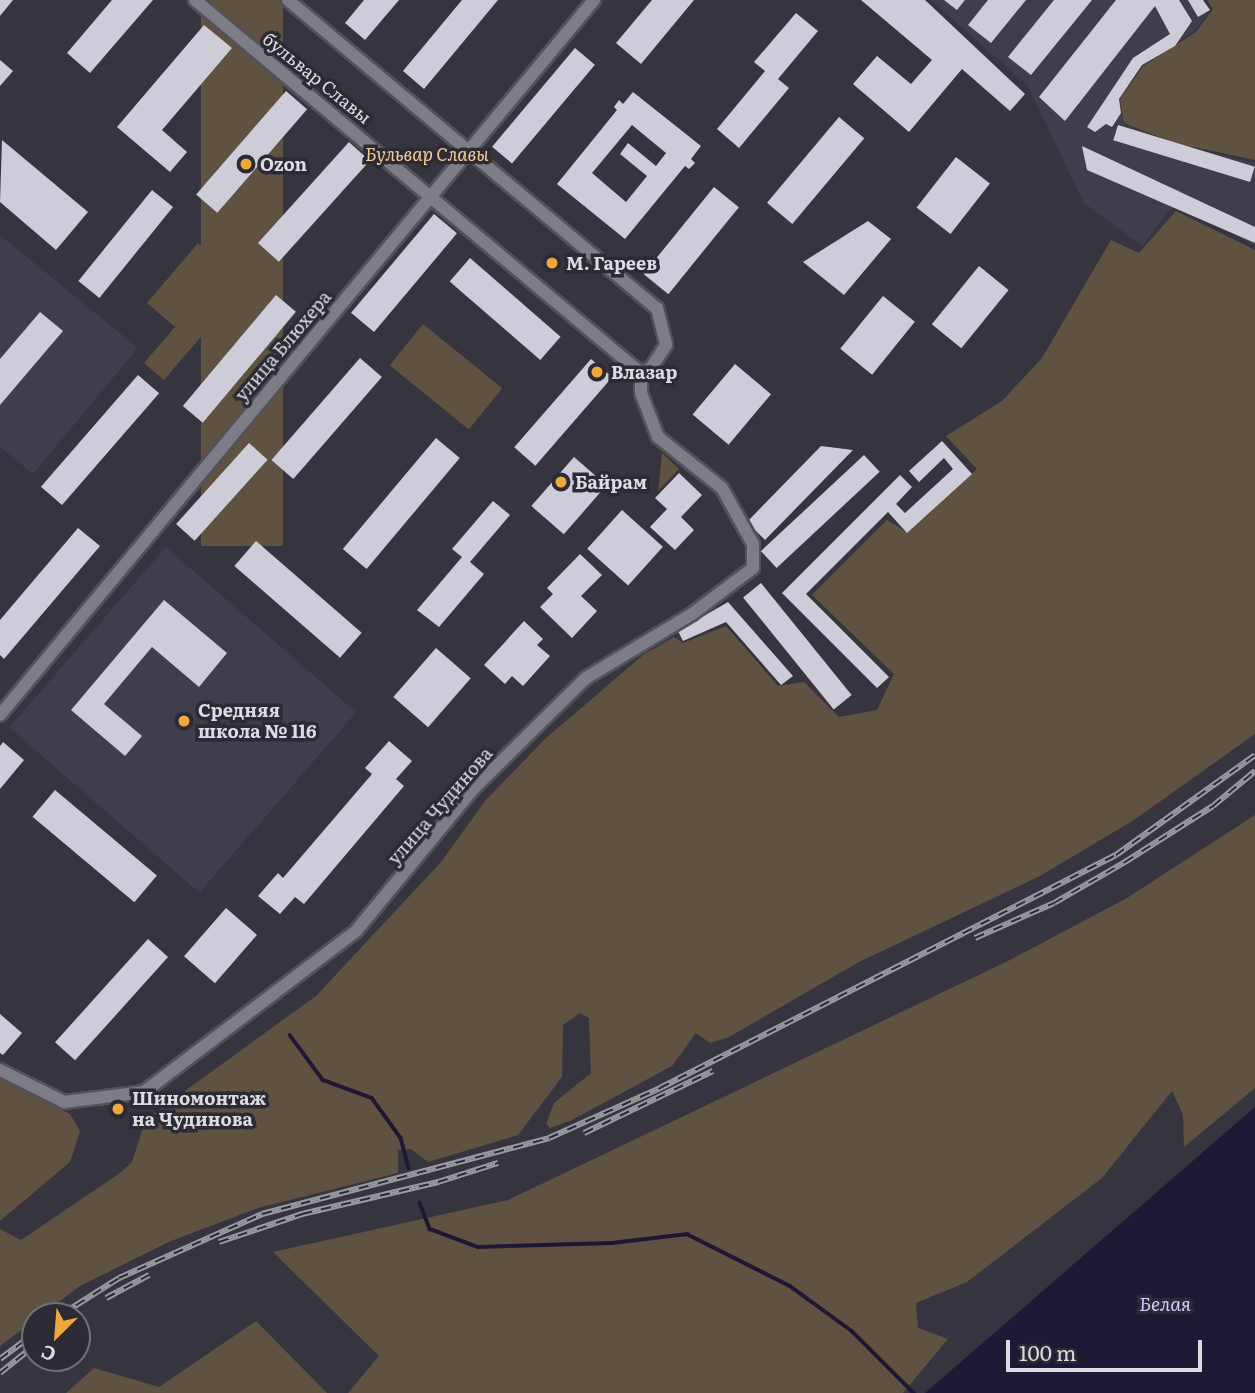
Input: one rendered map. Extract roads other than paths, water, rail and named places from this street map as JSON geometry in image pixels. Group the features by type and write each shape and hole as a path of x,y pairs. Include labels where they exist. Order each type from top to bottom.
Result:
{"street":[{"name":"бульвар Славы","path":"195,0 432,195 641,373"},
{"path":"288,0 657,308 666,336 662,353 651,368 641,373"},
{"name":"улица Блюхера","path":"0,715 594,0"},
{"name":"улица Чудинова","path":"0,1070 64,1102 144,1091 356,931 473,789 586,678 692,614 753,568 753,544 722,488 659,437 641,393 641,373"}],"water":[{"name":"Белая","path":"1255,1107 1255,1393 925,1393"}],"waterway":[{"path":"290,1035 323,1080 372,1098 401,1138 409,1168"},
{"path":"420,1203 430,1229 478,1247 612,1243 687,1234 790,1286 852,1331 914,1393"}],"railway":[{"path":"81,1302 119,1278 262,1214 549,1138 660,1088 1116,855 1255,755"},
{"path":"975,938 1054,903 1125,862 1213,806 1255,771"},
{"path":"584,1133 713,1071"},
{"path":"219,1242 302,1214 438,1182 498,1163"},
{"path":"106,1298 149,1275"},
{"path":"0,1359 21,1343"},
{"path":"0,1373 21,1356"}],"place":[{"name":"Ozon","path":"246,164"},
{"name":"М. Гареев","path":"552,263"},
{"name":"Влазар","path":"597,372"},
{"name":"Байрам","path":"561,482"},
{"name":"Средняя школа № 116","path":"184,721"},
{"name":"Шиномонтаж на Чудинова","path":"118,1109"}],"park label":[{"name":"Бульвар Славы","path":"427,154"}]}
